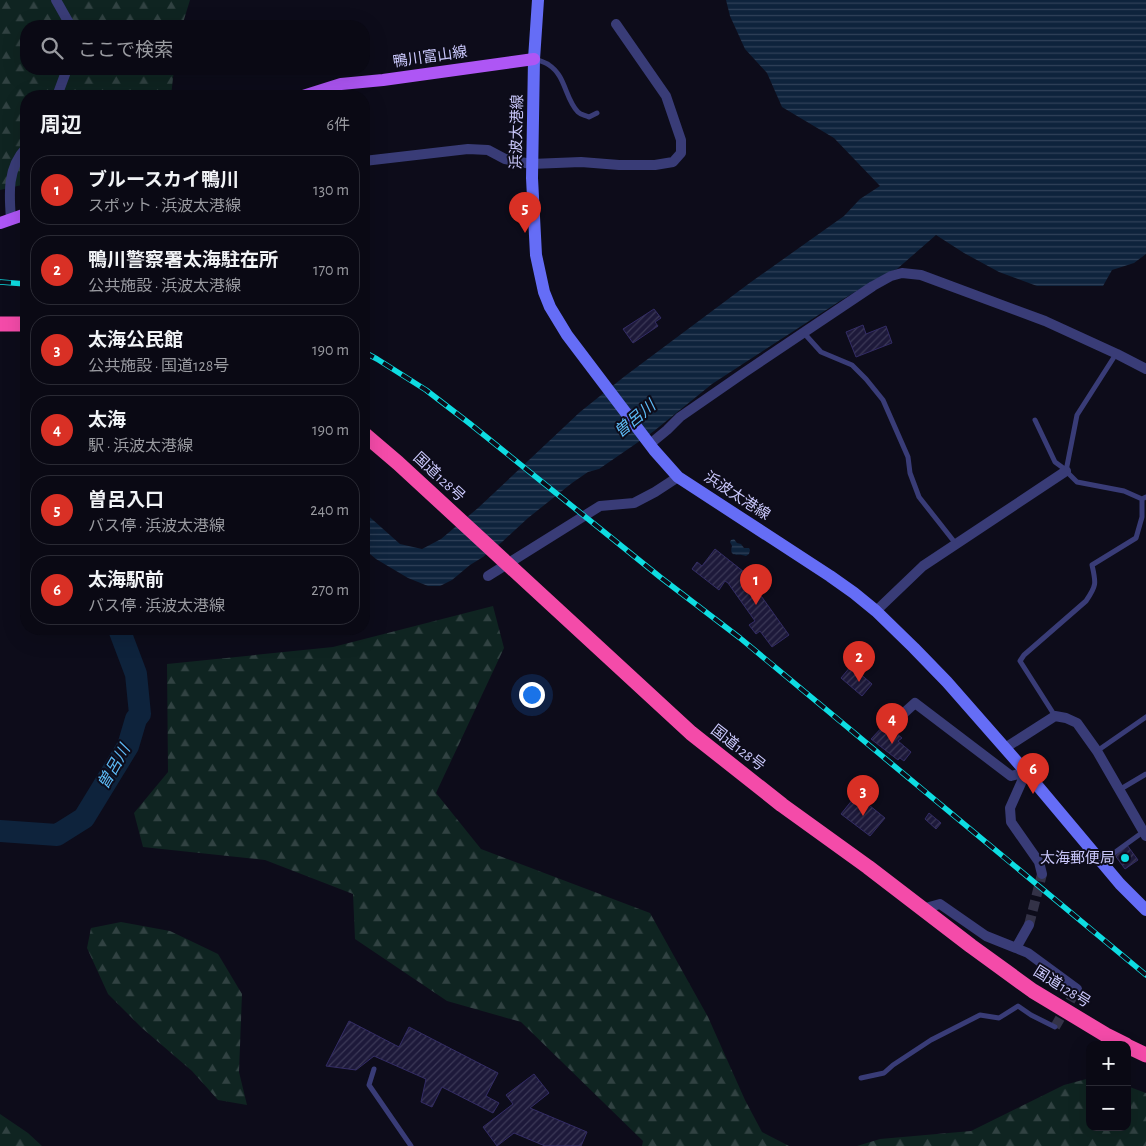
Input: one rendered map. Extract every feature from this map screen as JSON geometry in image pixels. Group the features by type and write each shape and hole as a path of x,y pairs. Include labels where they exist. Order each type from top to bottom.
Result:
{"highway":[{"path":"0,324 20,324"},
{"name":"国道128号","path":"370,439 691,733 782,805 868,866 970,946 1033,991 1118,1041"},
{"name":"国道128号","path":"1131,1047 1146,1054"}],"main road":[{"name":"浜波太港線","path":"538,0 531,164 534,234 536,255 544,292 550,307 567,335 678,477 830,576 876,610 947,682 1120,884 1146,910"},
{"name":"鴨川富山線","path":"322,90 341,84 534,59"},
{"path":"5,221 20,216"}],"street":[{"path":"56,0 67,20"},
{"path":"370,160 468,149 488,150 505,159 531,164 581,162 655,165 673,162 682,153 681,140 666,96 616,24"},
{"path":"60,90 65,75"},
{"path":"5,221 10,177 20,154"},
{"path":"648,441 668,430 680,417 803,332 873,286 891,276 902,273 921,275 1044,321 1146,369"},
{"path":"876,610 922,566 1066,471"},
{"path":"488,576 600,506 634,503 678,477"},
{"path":"904,713 915,703 1011,776 1026,772"},
{"path":"1005,748 1055,716 1077,723 1097,751 1144,834"},
{"path":"1026,772 1010,808 1011,822 1039,862 1042,874"},
{"path":"922,909 940,904 986,936 1028,953 1077,989"},
{"path":"1016,948 1029,925"}],"lane":[{"path":"534,59 551,66 556,72 579,114 588,117 597,113"},
{"path":"803,332 821,352 852,365 883,400 908,457 910,473 919,497 956,544"},
{"path":"1066,471 1077,415 1117,354"},
{"path":"1035,420 1054,462 1077,482 1124,491 1144,498 1142,517 1136,538 1092,565 1096,583 1086,601 1024,655 1020,661 1055,716"},
{"path":"1097,751 1146,717"},
{"path":"1119,790 1146,774"},
{"path":"1102,862 1144,834"},
{"path":"861,1078 884,1073 931,1040 980,1015 999,1018 1018,1006 1055,1027"},
{"path":"374,1069 369,1085 411,1146"}],"green space":[{"path":"0,0 190,0 184,20 20,20 20,75 173,75 172,90 20,90 20,185 0,190"},
{"path":"493,606 504,648 436,793 481,849 650,913 708,1017 745,1100 762,1132 789,1146 642,1146 643,1141 521,1022 447,1001 355,939 353,894 265,860 143,847 134,813 168,772 167,664 333,647"},
{"path":"121,922 170,931 218,954 242,994 239,1072 247,1105 218,1100 192,1071 142,1028 108,994 87,948 91,928"},
{"path":"1086,1079 1086,1131 1131,1131 1131,1087 1146,1093 1146,1146 857,1146 880,1139 971,1131 1064,1085"},
{"path":"0,1114 28,1133 42,1146 0,1146"}],"water":[{"path":"726,0 1146,0 1146,254 1134,263 1112,270 1103,286 1037,286 999,272 936,235 897,269 885,274 840,301 712,384 654,431 599,469 588,472 572,483 528,518 502,542 452,580 440,586 428,586 408,578 376,559 370,554 370,517 400,544 422,549 441,539 478,508 580,412 751,282 844,216 860,199 880,186 834,138 782,107 767,73 745,49 730,16"},
{"path":"734,539 744,548 749,548 749,554 746,556 732,553 730,542"}],"building":[{"path":"654,309 661,318 655,322 658,326 633,343 623,329"},
{"path":"863,325 866,334 886,326 892,343 856,357 846,332"},
{"path":"715,549 744,572 789,635 772,647 760,631 756,634 749,625 755,621 728,583 725,581 719,590 692,569 697,562 702,566"},
{"path":"851,666 872,684 862,696 841,678"},
{"path":"885,724 902,738 898,741 911,752 904,761 900,758 898,760 871,739"},
{"path":"853,799 861,805 864,801 885,818 870,836 841,814"},
{"path":"929,813 941,823 936,829 925,819"},
{"path":"1127,845 1138,860 1125,869 1114,854"},
{"path":"349,1021 399,1047 409,1027 498,1073 486,1096 499,1103 493,1113 442,1087 432,1107 421,1102 426,1079 374,1056 356,1070 326,1066"},
{"path":"534,1074 549,1093 530,1108 587,1132 581,1146 545,1146 514,1133 497,1146 483,1127 513,1104 506,1095"}],"waterway":[{"name":"曽呂川","path":"0,831 57,835 84,818 128,746 136,719 140,714 136,674 121,635"}],"tunnel":[{"path":"1029,925 1042,874"},
{"path":"1055,1027 1077,989"}],"railway":[{"path":"0,282 20,284"},
{"path":"370,355 426,390 660,577 740,638 1146,975"}],"place":[{"name":"曽呂入口","path":"525,233"},
{"name":"ブルースカイ鴨川","path":"756,605"},
{"name":"鴨川警察署太海駐在所","path":"859,682"},
{"name":"太海","path":"892,744"},
{"name":"太海駅前","path":"1033,794"},
{"name":"太海公民館","path":"863,816"},
{"name":"太海郵便局","path":"1125,858"}]}
